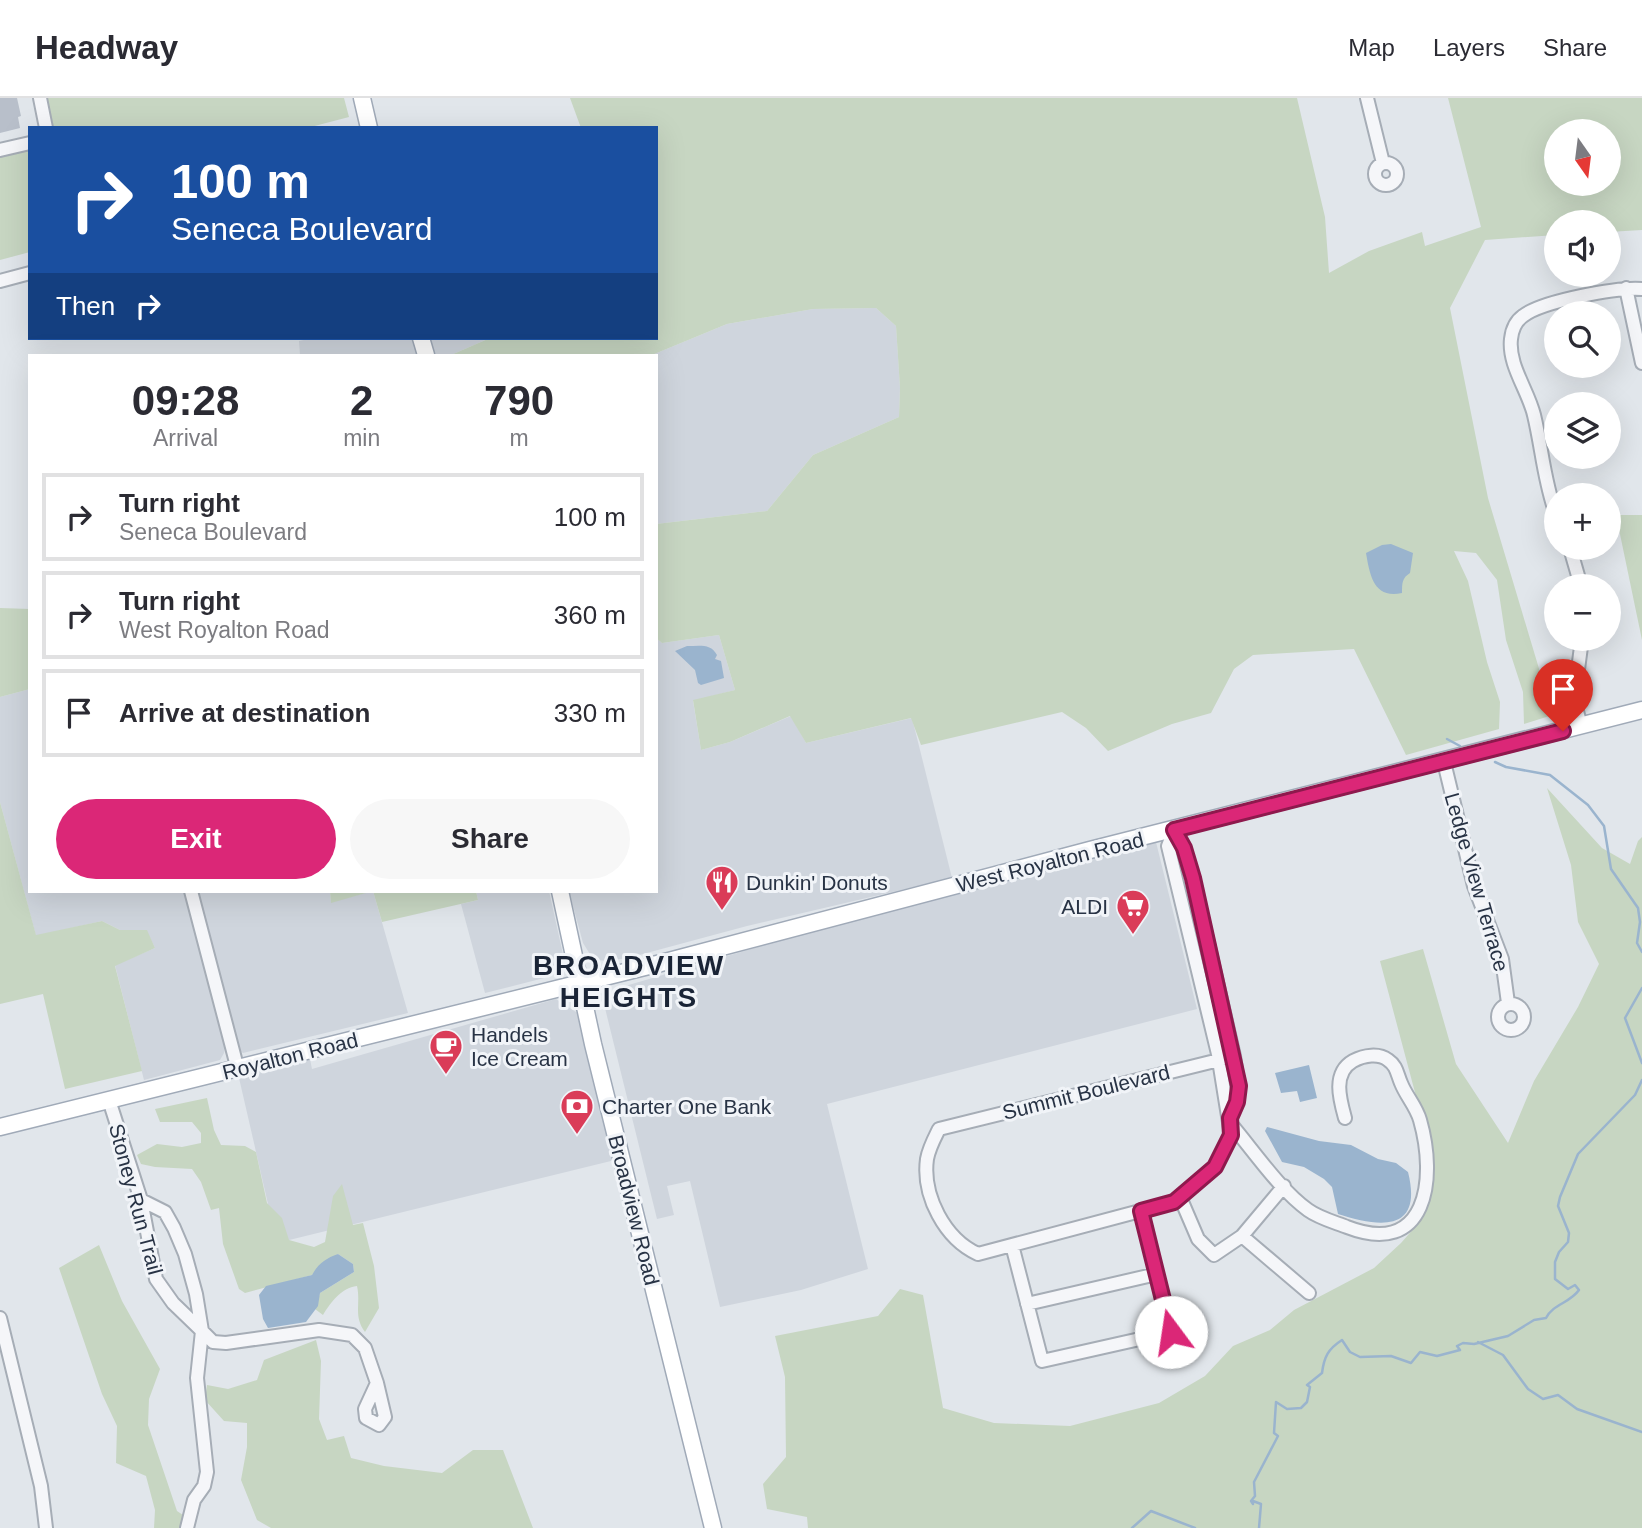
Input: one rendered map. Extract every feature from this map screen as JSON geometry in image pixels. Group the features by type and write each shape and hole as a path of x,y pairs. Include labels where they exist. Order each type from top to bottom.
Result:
{"main road":[{"path":"362,98 369,126"},
{"name":"West Royalton Road","path":"580,983 1326,789 1444,762 1642,710"},
{"name":"Broadview Road","path":"560,893 713,1528"},
{"name":"Royalton Road","path":"0,1127 580,983"}],"street":[{"path":"40,98 46,126"},
{"path":"1367,98 1383,163"},
{"path":"0,150 28,143"},
{"path":"0,281 28,274"},
{"path":"1546,483 1533,410 1524,392 1513,355 1510,340 1513,332 1520,318 1531,310 1626,288 1642,289"},
{"path":"1626,288 1642,363"},
{"path":"1580,651 1574,700 1581,726"},
{"name":"Ledge View Terrace","path":"1444,762 1473,882 1502,959 1508,1003"},
{"path":"1174,830 1184,848 1193,878 1234,1056 1239,1086 1230,1121"},
{"path":"1141,1211 1171,1332 1042,1361 1012,1245 1174,1202 1215,1167 1231,1135 1219,1059 1168,846 1174,830"},
{"path":"192,893 238,1070"},
{"path":"1230,1121 1284,1186 1308,1210 1368,1236 1381,1236 1413,1223 1420,1208 1425,1184 1423,1132 1415,1105 1394,1065 1388,1059 1377,1055 1361,1058 1351,1062 1344,1070 1338,1086 1345,1118"},
{"name":"Summit Boulevard","path":"1012,1245 978,1254 962,1247 955,1239 931,1199 927,1162 939,1129 1234,1056"},
{"name":"Stoney Run Trail","path":"109,1100 141,1200 156,1279 173,1303 202,1331"},
{"path":"1180,1197 1198,1239 1213,1255 1242,1236 1284,1186"},
{"path":"141,1200 164,1212 174,1228 197,1294 202,1331 197,1378 207,1472 204,1486 194,1500 187,1528"},
{"path":"1242,1236 1309,1293"},
{"path":"1027,1304 1157,1275"},
{"path":"0,1318 41,1486 46,1528"},
{"path":"202,1331 213,1342 226,1343 318,1330 352,1335 365,1348 377,1383"}],"shaded area":[{"path":"876,308 896,326 899,417 813,455 767,511 658,524 658,354 654,354 727,324 813,309"},
{"path":"416,340 420,354 300,354 299,341"},
{"path":"428,340 485,340 453,354 432,354"},
{"path":"719,635 735,690 693,701 701,750 730,742 791,716 806,743 912,718 952,878 747,926 628,958 605,961 593,959 583,943 570,893 658,893 658,640 662,643"},
{"path":"28,690 28,893 330,893 331,902 374,893 408,1013 243,1053 237,1049 223,988 211,992 225,1047 220,1060 144,1080 115,965 155,948 146,930 120,930 102,921 36,936 0,802 0,697"},
{"path":"1156,842 1197,1009 827,1104 868,1269 801,1290 720,1307 690,1181 667,1186 674,1215 657,1219 604,1004 615,989 833,925"},
{"path":"476,893 549,893 564,959 560,968 548,977 485,993 461,904 478,900"},
{"path":"556,999 579,1014 615,1160 277,1243 239,1078 310,1059 312,1069"}],"green space":[{"path":"44,98 344,98 349,117 315,126 51,126"},
{"path":"570,98 1297,98 1325,217 1329,273 1369,251 1422,232 1425,246 1481,227 1448,98 1642,98 1642,230 1621,231 1621,210 1544,210 1544,236 1485,240 1450,308 1488,498 1543,682 1555,680 1559,713 1524,724 1523,692 1506,640 1497,580 1476,553 1454,551 1468,581 1487,662 1500,702 1499,729 1406,755 1354,649 1253,655 1234,669 1211,713 1172,724 1108,751 1086,728 1062,712 921,745 911,718 806,743 790,716 730,742 701,750 693,700 735,690 719,635 662,643 658,640 658,524 767,511 813,455 899,417 896,326 876,308 813,309 727,324 654,354 453,354 485,340 658,340 658,126 580,126"},
{"path":"28,143 28,253 0,260 0,151"},
{"path":"1621,515 1642,515 1642,640 1621,539"},
{"path":"0,608 28,609 28,690 0,697"},
{"path":"1547,788 1602,848 1630,864 1642,837 1642,1528 808,1528 807,1517 767,1509 763,1484 786,1457 785,1377 775,1336 878,1316 900,1289 923,1295 943,1408 994,1423 1070,1426 1159,1403 1205,1376 1233,1346 1270,1330 1294,1310 1374,1268 1423,1218 1429,1145 1380,961 1423,949 1456,1064 1508,1143 1534,1081 1578,1007 1599,964 1578,922 1571,865"},
{"path":"0,802 36,935 102,921 120,930 147,930 155,948 115,966 142,1071 65,1089 43,994 0,1004"},
{"path":"330,893 366,893 331,903"},
{"path":"374,893 476,893 478,900 382,922"},
{"path":"207,1098 214,1130 221,1145 245,1146 256,1152 267,1203 282,1218 289,1240 314,1247 325,1242 333,1196 342,1184 353,1225 363,1223 374,1266 379,1308 365,1332 358,1315 357,1286 341,1293 323,1315 315,1309 320,1293 354,1272 353,1264 338,1254 312,1275 245,1293 239,1289 223,1244 219,1208 211,1210 201,1182 192,1169 141,1164 137,1155 157,1144 182,1147 201,1143 201,1133 192,1122 160,1122 155,1109"},
{"path":"99,1245 122,1301 160,1369 149,1399 148,1425 177,1511 183,1515 183,1528 154,1528 155,1510 146,1476 116,1463 117,1426 102,1394 59,1268"},
{"path":"316,1340 321,1361 319,1419 327,1440 344,1436 351,1458 384,1466 442,1473 473,1450 503,1450 533,1528 271,1528 257,1520 241,1480 247,1447 247,1423 224,1421 205,1400 207,1385 228,1389 257,1380 264,1360"}],"water":[{"path":"1391,544 1413,553 1410,573 1403,581 1402,593 1385,593 1379,589 1369,570 1366,553 1382,545"},
{"path":"687,646 704,646 714,651 717,655 715,659 721,661 724,678 701,685 698,683 695,670 675,651"},
{"path":"1309,1065 1317,1098 1300,1102 1297,1091 1281,1093 1275,1073"},
{"path":"1267,1127 1319,1141 1351,1145 1378,1159 1396,1163 1408,1172 1411,1192 1409,1206 1404,1215 1395,1221 1383,1223 1338,1214 1332,1187 1304,1167 1282,1162 1265,1131"},
{"path":"338,1254 353,1264 354,1272 320,1293 318,1306 306,1322 268,1328 263,1319 259,1295 266,1286 312,1275 323,1262"}],"building":[{"path":"0,98 17,98 21,116 18,117 20,128 0,133"}],"waterway":[{"path":"1447,739 1460,746"},
{"path":"1495,762 1506,767 1550,775 1588,805 1604,826 1611,869 1638,908 1640,922 1637,943 1642,952"},
{"path":"1642,988 1625,1018 1642,1063"},
{"path":"1259,1528 1261,1504 1253,1501 1253,1504 1251,1501 1255,1496 1254,1482 1278,1436 1274,1433 1276,1402 1287,1409 1301,1408 1307,1402 1310,1387 1307,1385 1322,1373 1324,1362 1337,1343 1342,1340 1350,1352 1360,1357 1391,1356 1411,1363 1420,1352 1437,1356 1460,1350 1457,1346 1463,1343 1474,1344 1508,1336 1534,1320 1546,1318 1579,1290 1575,1285 1568,1289 1555,1279 1555,1262 1568,1242 1569,1233 1558,1206 1560,1197 1578,1154 1635,1095 1642,1080"},
{"path":"1478,1342 1503,1355 1528,1389 1543,1399 1558,1395 1577,1409 1642,1432"},
{"path":"1132,1528 1151,1511 1195,1528"}],"place":[{"name":"Dunkin' Donuts","path":"722,912"},
{"name":"ALDI","path":"1133,936"},
{"name":"Handels Ice Cream","path":"446,1076"},
{"name":"Charter One Bank","path":"577,1136"}],"district":[{"name":"BROADVIEW HEIGHTS","path":"629,981"}],"route":[{"path":"1171,1332 1141,1211 1174,1202 1215,1167 1231,1135 1230,1118 1237,1102 1239,1086 1193,878 1184,848 1174,830 1563,731"}]}
